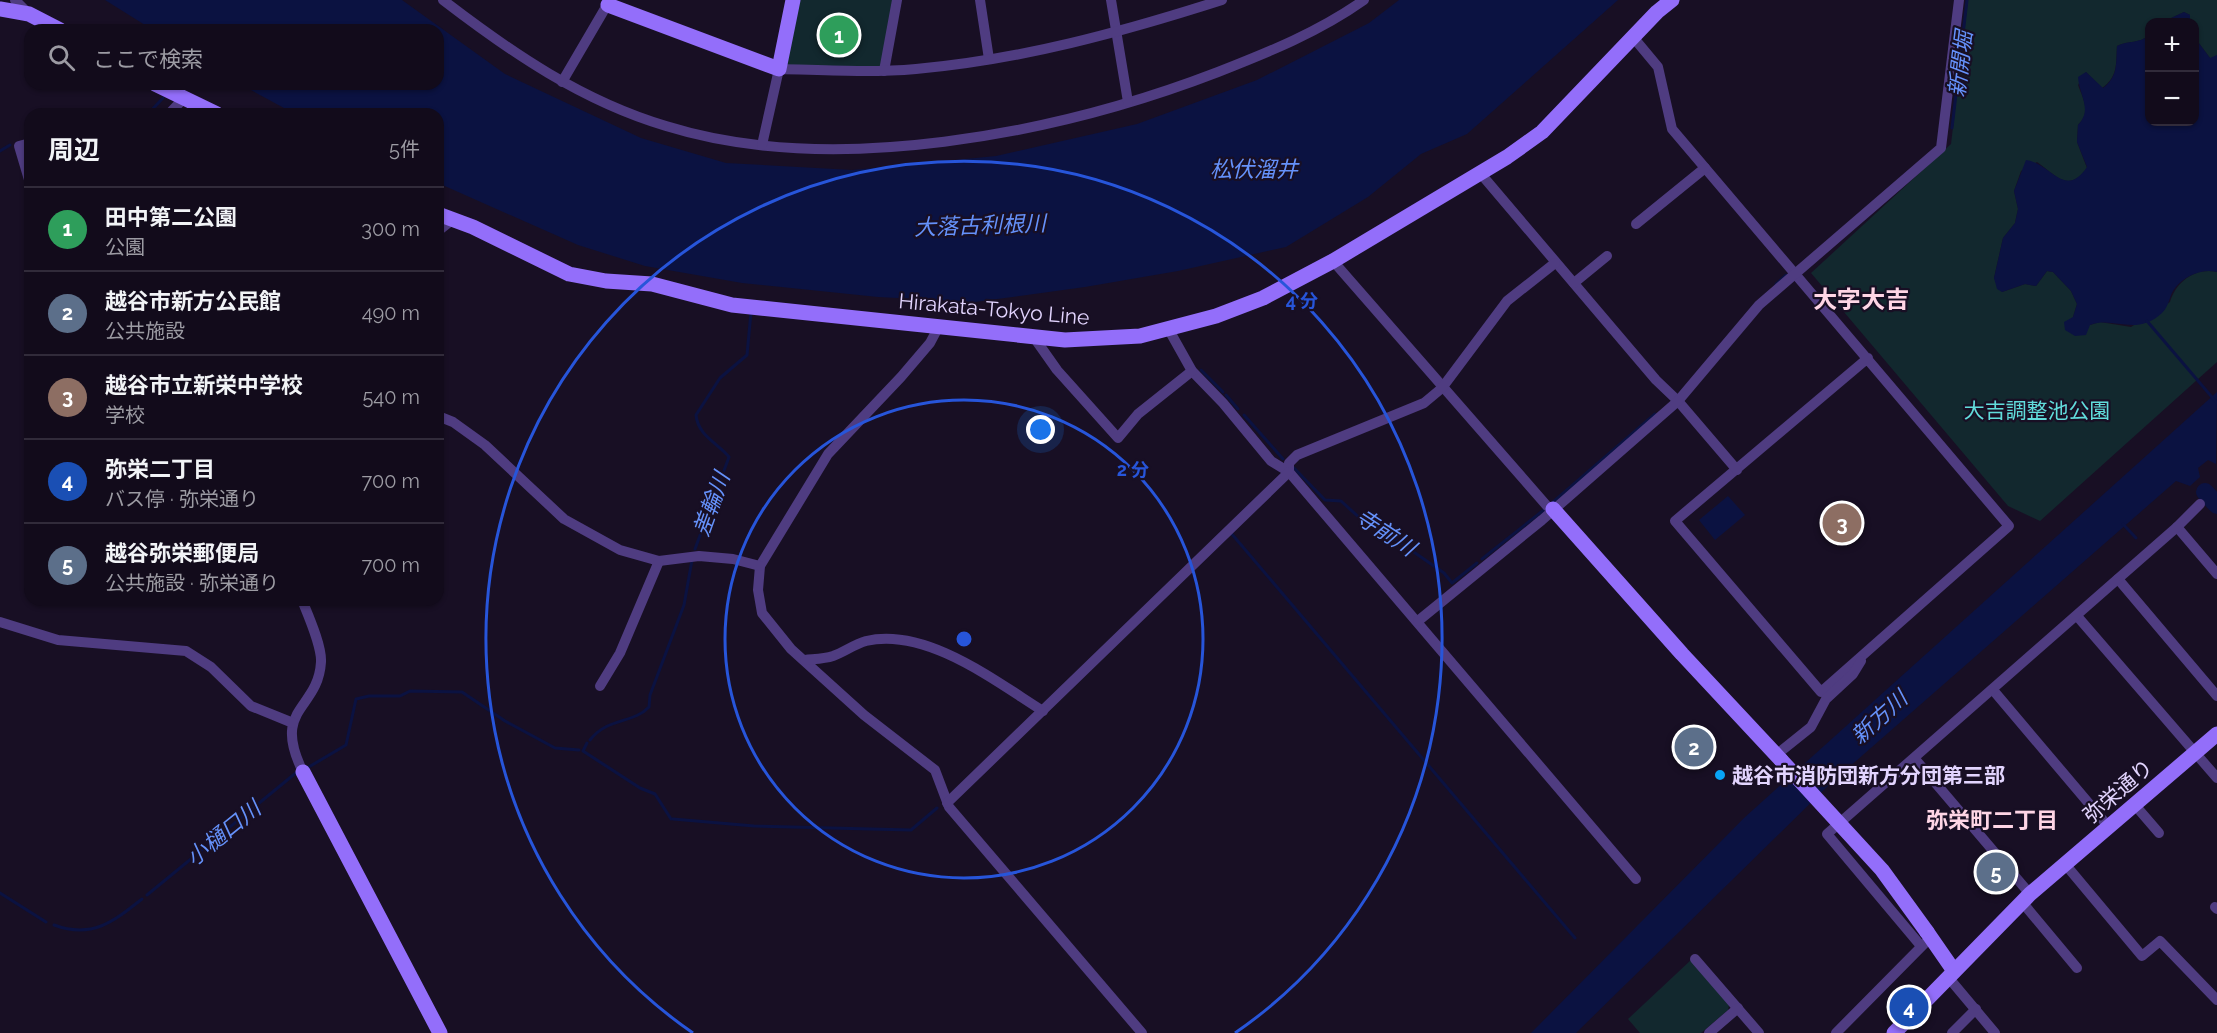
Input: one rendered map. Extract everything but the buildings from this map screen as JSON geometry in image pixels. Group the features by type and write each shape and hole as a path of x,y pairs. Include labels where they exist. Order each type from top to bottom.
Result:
{"street":[{"path":"15,0 29,14"},
{"path":"443,0 497,41 562,82 612,106 666,126 740,143 802,149 952,140 1050,125 1176,88 1300,38 1364,0"},
{"path":"762,145 793,0"},
{"path":"884,71 897,0"},
{"path":"980,0 989,59"},
{"path":"1111,0 1128,102"},
{"path":"562,82 606,2 779,69 884,71 1041,51 1165,18 1222,0"},
{"name":"Hirakata-Tokyo Line","path":"445,217 472,227 535,260 587,279 652,284 732,305 870,317 938,328 1033,336 1103,339 1169,330 1242,308 1334,261 1481,174 1542,132 1662,7 1672,0"},
{"path":"1418,621 1678,401 1759,304 1941,148 1959,0"},
{"path":"0,9 29,14 48,24"},
{"path":"1633,37 1658,67 1672,129 1868,358 2008,526 1821,692 1676,521 1868,358"},
{"path":"167,90 204,108"},
{"path":"175,108 184,99"},
{"path":"24,145 19,147 24,163"},
{"path":"1636,224 1705,168"},
{"path":"1481,174 1656,380 1678,401 1737,470"},
{"path":"1574,284 1607,256"},
{"path":"1334,261 1546,506 1553,509 1882,870 1926,939 1995,1033"},
{"path":"1290,472 1289,463 1297,455 1424,403 1442,388 1508,300 1555,263"},
{"path":"938,328 930,343 901,377 828,454 760,567 758,590 762,613 791,649 864,715 935,770 947,803 1142,1033"},
{"path":"1169,330 1192,371 1271,461 1290,472 1635,879"},
{"path":"1033,336 1058,370 1118,438 1138,414 1192,371"},
{"path":"444,418 453,422 485,445 564,519 620,550 659,561 699,556 733,559 760,567"},
{"path":"947,803 1290,472"},
{"path":"1926,939 1827,834 2077,616 2177,527 2199,504"},
{"path":"2177,527 2217,574"},
{"path":"600,686 620,653 659,561"},
{"path":"2118,579 2217,696"},
{"path":"304,606 322,661 315,685 293,723 292,748 440,1033"},
{"path":"2077,616 2217,778"},
{"path":"0,621 58,640 186,651 211,667 251,706 293,723"},
{"path":"805,660 834,656 865,641 885,639 915,644 956,657 1043,711"},
{"path":"1779,757 1811,727 1826,699 1853,674 1865,654"},
{"path":"1993,690 2108,826"},
{"name":"弥栄通り","path":"1894,1033 2026,898 2217,734"},
{"path":"1915,759 2026,898 2077,968"},
{"path":"2134,804 2159,833"},
{"path":"2065,864 2142,956 2160,941 2217,1000"},
{"path":"1836,1033 1926,939"},
{"path":"1695,959 1759,1033"},
{"path":"1709,1033 1738,1008"},
{"path":"1952,1033 1976,1009"}],"green space":[{"path":"797,0 897,0 884,71 779,69"},
{"name":"大吉調整池公園","path":"1968,0 2217,0 2217,55 2214,58 2210,58 2199,43 2199,18 2190,18 2190,15 2184,12 2171,18 2145,18 2145,38 2117,46 2114,75 2107,84 2102,88 2086,72 2078,85 2085,111 2078,125 2077,142 2087,168 2080,176 2068,181 2062,180 2037,162 2021,171 2014,191 2018,209 2015,223 2003,238 1994,278 2002,292 2025,284 2036,286 2047,271 2053,272 2071,291 2077,304 2073,317 2090,325 2100,322 2131,327 2170,302 2182,282 2194,274 2217,272 2217,362 2040,521 2008,506 1811,273 1951,144"},
{"path":"1691,960 1729,1005 1728,1010 1701,1033 1640,1033 1628,1019"}],"water":[{"name":"松伏溜井","path":"105,0 402,0 435,24 143,24"},
{"name":"松伏溜井","path":"1399,0 1618,0 1467,134 1421,154 1368,197 1286,247 1178,271 975,302 878,297 742,283 645,266 578,245 444,186 444,108 284,108 251,90 444,90 444,30 505,74 641,138 726,163 852,170 996,156 1137,124 1257,80 1369,23"},
{"path":"2184,12 2190,15 2190,18 2171,18"},
{"path":"2145,38 2145,126 2199,126 2199,43 2210,58 2217,55 2217,272 2200,272 2183,280 2173,291 2165,310 2152,320 2134,325 2099,323 2090,325 2086,335 2075,336 2065,330 2064,322 2073,317 2077,304 2071,291 2053,272 2047,271 2036,286 2025,284 2002,292 1997,289 1994,278 2003,238 2015,223 2018,209 2014,191 2026,160 2065,180 2072,180 2079,176 2087,167 2077,142 2078,125 2085,108 2078,77 2086,72 2103,88 2114,75 2117,46"},
{"name":"新方川","path":"2217,392 2216,464 2208,460 2198,468 2200,477 2190,486 2176,481 1832,782 1576,1033 1531,1033 1744,818"},
{"path":"1728,496 1745,515 1715,540 1699,520"}],"waterway":[{"name":"新開堀","path":"1952,128 1967,0"},
{"name":"小樋口川","path":"154,108 163,98"},
{"name":"小樋口川","path":"0,151 10,145"},
{"name":"寺前川","path":"1776,284 1786,275"},
{"name":"差輪川","path":"695,549 729,457 704,434 696,415 720,378 747,355 751,312"},
{"path":"2147,321 2217,403"},
{"name":"寺前川","path":"1201,370 1223,392"},
{"name":"寺前川","path":"1226,395 1238,409"},
{"name":"寺前川","path":"1552,503 1655,414"},
{"name":"寺前川","path":"1244,415 1283,459"},
{"name":"寺前川","path":"1294,468 1325,500 1341,501 1363,521 1377,522 1395,539 1444,573 1452,583 1477,563"},
{"path":"2205,492 2217,505"},
{"name":"寺前川","path":"1482,559 1545,509"},
{"path":"2123,524 2136,538"},
{"path":"1231,533 1575,938"},
{"name":"差輪川","path":"590,740 612,724 636,716 649,707 650,695 684,605 692,560"},
{"path":"307,768 346,745 356,699 369,696 400,696 410,691 462,692 505,721 555,748 579,750"},
{"name":"差輪川","path":"587,743 583,751 640,788 655,794 671,819"},
{"name":"小樋口川","path":"147,895 297,772"},
{"name":"差輪川","path":"673,819 754,826 911,830 937,808"},
{"name":"小樋口川","path":"0,893 46,922"},
{"name":"小樋口川","path":"54,925 68,929 91,929 111,921 142,899"}],"place":[{"name":"田中第二公園","path":"839,35"},
{"name":"越谷市立新栄中学校","path":"1842,523"},
{"name":"越谷市新方公民館","path":"1694,747"},
{"name":"越谷市消防団新方分団第三部","path":"1720,775"},
{"name":"越谷弥栄郵便局","path":"1996,872"},
{"name":"弥栄二丁目","path":"1909,1007"}],"district":[{"name":"大字大吉","path":"1861,299"},
{"name":"弥栄町二丁目","path":"1992,820"}],"water label":[{"name":"大落古利根川","path":"980,225"}]}
